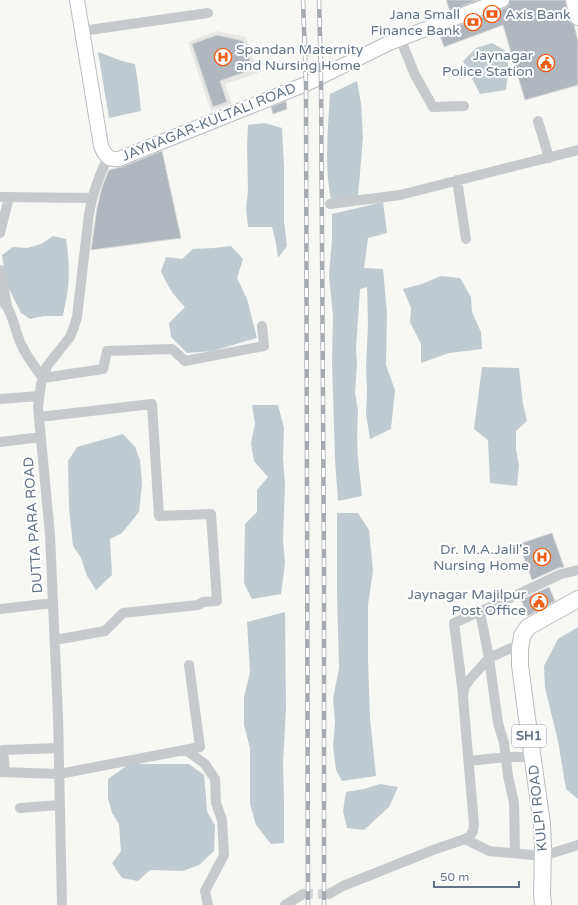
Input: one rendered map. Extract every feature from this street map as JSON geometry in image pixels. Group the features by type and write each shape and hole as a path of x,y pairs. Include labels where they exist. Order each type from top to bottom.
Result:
{"main road":[{"name":"JAYNAGAR-KULTALI ROAD","path":"77,0 101,146 108,157 113,160 119,159 306,84 400,38 502,0"},
{"path":"574,0 578,17"},
{"name":"KULPI ROAD","path":"542,905 542,824 520,665 520,644 522,636 528,627 578,598"}],"street":[{"path":"82,31 208,13"},
{"path":"400,38 415,75 433,107 464,106"},
{"path":"538,121 548,158"},
{"path":"330,204 400,195 578,150"},
{"name":"DUTTA PARA ROAD","path":"62,905 60,774 50,535 38,406 41,384 47,366 70,337 77,317 92,198 100,172 108,157"},
{"path":"457,180 466,239"},
{"path":"0,233 5,197 92,198"},
{"path":"0,270 3,303 11,315 20,344 30,361 43,378 103,369 107,351 172,349 186,361 264,346 262,326"},
{"path":"0,399 39,396"},
{"path":"39,417 152,404 158,516 211,514 217,601 203,602 198,605 123,613 105,631 55,640"},
{"path":"0,442 41,437"},
{"path":"329,894 343,886 470,836 473,831 474,824 463,698 454,624 561,574 578,570"},
{"path":"0,609 53,603"},
{"path":"480,612 489,658 498,723 504,743 514,804 515,853"},
{"path":"463,698 464,688 489,658 520,644"},
{"path":"59,748 3,750 2,772 60,774 200,747 189,665"},
{"path":"186,750 205,764 215,779 216,803 222,820 224,855 205,891 208,905"},
{"path":"469,761 506,757 532,757"},
{"path":"20,808 60,805"},
{"path":"465,839 489,851 543,856 578,845"},
{"path":"285,905 303,894"}],"shaded area":[{"name":"Spandan Maternity and Nursing Home","path":"216,31 246,37 258,73 225,84 232,104 211,111 188,42"},
{"path":"492,43 508,52 506,90 480,94 463,61 476,48"},
{"path":"98,52 135,64 141,111 109,118"},
{"path":"357,81 361,103 363,137 358,196 331,200 327,160 330,94"},
{"path":"265,123 282,128 284,221 287,246 278,258 272,227 248,227 246,209 248,190 248,125"},
{"path":"383,202 387,233 368,238 364,268 383,269 387,312 386,365 395,390 391,429 370,439 366,414 368,324 367,287 360,289 356,349 357,364 355,393 358,411 358,459 362,496 338,501 335,460 332,362 333,316 329,275 332,239 332,214"},
{"path":"53,236 66,239 67,246 69,281 63,316 44,316 30,319 21,313 6,283 2,255 13,247 27,248 41,244"},
{"path":"231,246 243,259 237,278 247,299 257,338 212,351 187,353 171,337 169,323 185,307 171,290 161,271 166,257 182,259 193,249"},
{"path":"441,276 460,278 471,297 472,312 481,332 482,349 449,353 421,363 421,344 410,322 411,308 403,289 422,284"},
{"path":"482,367 519,368 523,404 527,421 516,431 516,449 519,466 517,486 490,483 488,440 474,429"},
{"path":"252,405 278,405 284,428 283,458 285,485 283,540 285,563 281,594 252,599 244,583 245,524 257,512 257,490 268,477 254,461 251,443 255,424"},
{"path":"123,434 135,447 140,460 142,484 139,512 122,533 110,539 112,575 96,590 87,576 81,558 73,546 69,508 68,461 77,447"},
{"path":"337,513 358,513 369,530 373,571 368,605 368,660 370,718 376,776 342,781 336,770 333,747 335,722 333,699 339,668"},
{"path":"285,612 286,709 283,762 284,843 271,844 256,825 250,804 250,748 244,725 244,697 250,672 247,622"},
{"path":"578,627 578,799 566,789 558,741 545,688 544,666 558,639"},
{"path":"129,764 189,764 204,775 207,812 215,825 214,851 199,865 183,871 150,870 138,881 122,878 112,863 121,851 119,824 112,813 108,798 108,779"},
{"path":"380,784 398,787 389,807 364,830 347,828 343,811 346,792 364,789"}],"building":[{"path":"446,0 478,0 450,11"},
{"name":"Jaynagar Police Station","path":"510,0 565,0 569,19 574,25 578,41 578,85 525,100 503,25 444,47 439,33 505,8 509,5"},
{"name":"Spandan Maternity and Nursing Home","path":"217,35 243,41 253,69 220,81 227,102 213,107 192,44"},
{"path":"286,101 287,109 273,114 271,107"},
{"path":"162,151 181,238 91,250 97,208 102,187 109,170 122,167"},
{"name":"Dr. M.A.Jalil's Nursing Home","path":"552,533 564,567 558,568 532,580 519,544"},
{"name":"Jaynagar Majilpur Post Office","path":"549,587 555,601 528,616 521,600"}],"tunnel":[{"path":"303,894 329,894"}],"railway":[{"path":"303,0 306,84 308,905"},
{"path":"319,0 321,77 324,567 324,905"}],"place":[{"name":"Axis Bank","path":"492,14"},
{"name":"Jana Small Finance Bank","path":"473,22"},
{"name":"Spandan Maternity and Nursing Home","path":"223,57"},
{"name":"Jaynagar Police Station","path":"546,63"},
{"name":"Dr. M.A.Jalil's Nursing Home","path":"542,557"},
{"name":"Jaynagar Majilpur Post Office","path":"539,602"}]}
